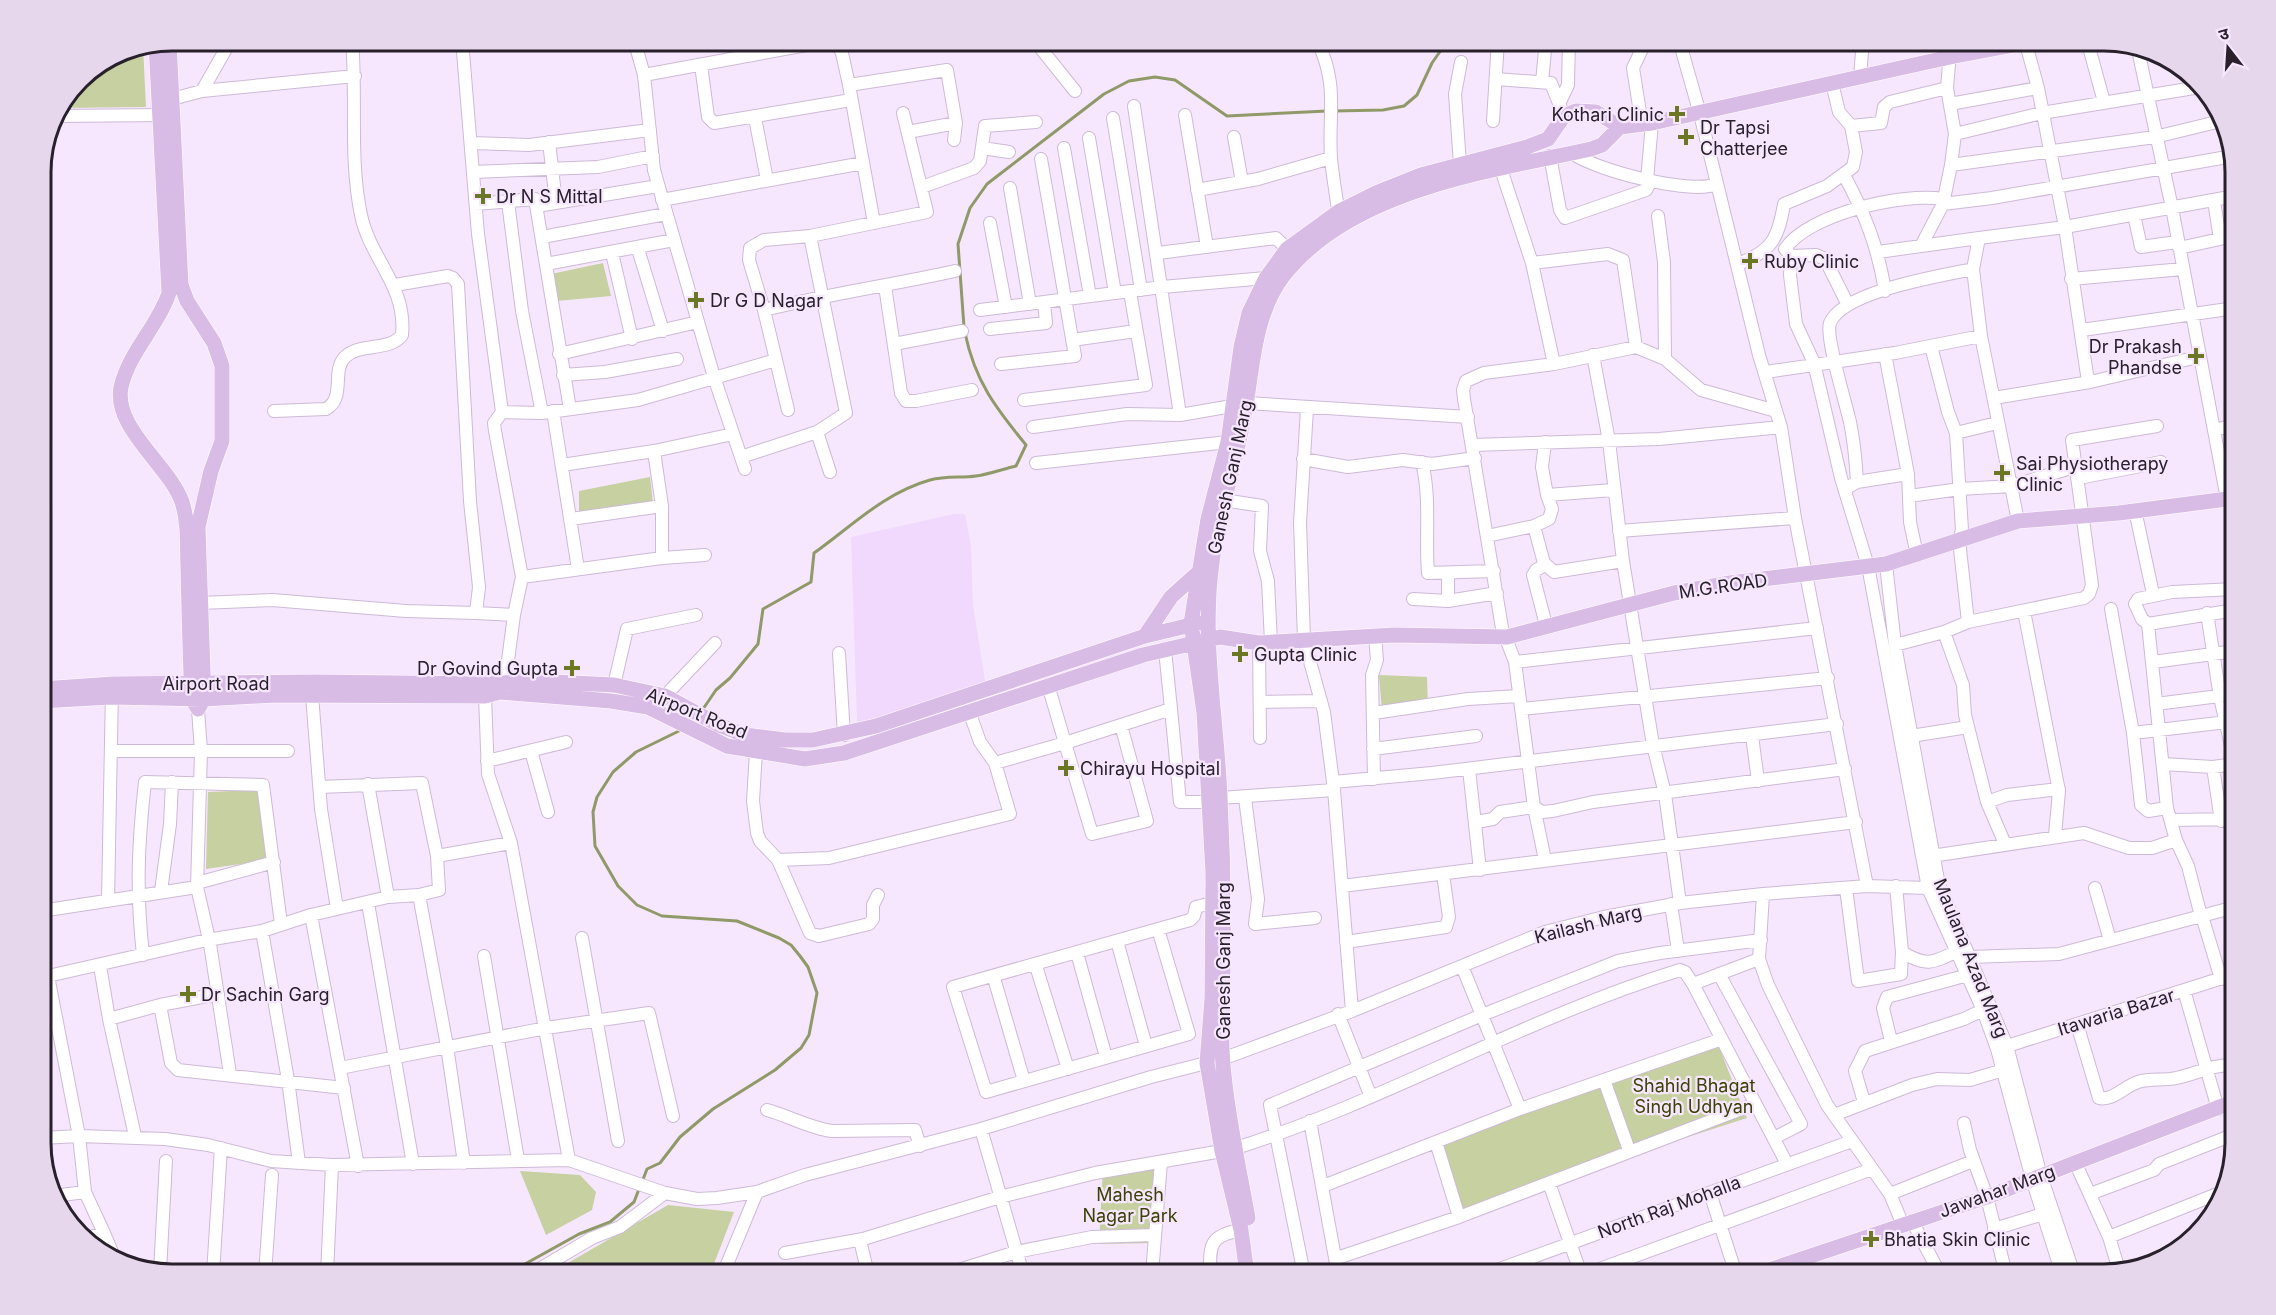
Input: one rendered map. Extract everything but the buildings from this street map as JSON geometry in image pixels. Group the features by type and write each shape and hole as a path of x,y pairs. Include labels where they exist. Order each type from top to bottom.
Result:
{"main road":[{"path":"169,51 169,293 163,310 134,356 121,388 122,407 130,428 173,484 182,503 187,531 198,695"},
{"path":"1246,1264 1229,1149 1207,1063 1212,998 1215,800 1191,623 1208,519 1239,404 1249,313 1266,278 1287,249 1397,184 1460,164 1499,161 1548,139 1561,110 1587,110 1605,117 1620,127 1647,124 1983,51"},
{"path":"157,52 168,110 181,285 187,301 214,343 222,366 222,441 211,471 198,527 200,603 198,695"},
{"name":"Ganesh Ganj Marg","path":"1208,622 1211,565 1223,500 1240,441 1239,404 1256,338 1270,300 1289,269 1319,242 1339,219 1499,161 1572,153 1602,145 1620,127"},
{"name":"M.G.ROAD","path":"969,711 1165,650 1215,639 1265,643 1375,636 1507,637 1630,603 1730,583 1806,576 1886,564 2018,521 2225,499"},
{"path":"1145,636 1167,602 1200,571"},
{"path":"1208,622 1215,639"},
{"name":"Airport Road","path":"51,689 198,695 485,696 505,687 614,685 666,697 719,725 746,735 813,741 844,735 1145,636 1191,623 1208,622"},
{"name":"Ganesh Ganj Marg","path":"1215,639 1215,800 1224,900 1222,1059 1229,1149 1254,1264"},
{"name":"Airport Road","path":"198,695 485,684 654,709 708,739 727,746 805,759 844,753 969,711"},
{"name":"Airport Road","path":"51,699 112,691"},
{"name":"Jawahar Marg","path":"1789,1264 1987,1197 2225,1106"}],"street":[{"path":"202,91 225,51"},
{"path":"274,411 326,409 337,395 341,363 344,358 356,350 399,340 403,328 395,285 365,230 361,215 355,146 355,76 352,51"},
{"path":"463,51 476,204 502,412 494,423 522,577 514,615 505,687"},
{"path":"637,51 644,75 652,156 658,186 714,377 743,463 817,432 846,413 810,236"},
{"path":"644,75 780,51"},
{"path":"841,51 874,223"},
{"path":"1043,51 1075,91"},
{"path":"1322,51 1327,61 1333,92 1331,158 1339,219"},
{"path":"1493,121 1497,51"},
{"path":"1542,82 1545,51"},
{"path":"1561,110 1568,85 1569,51"},
{"path":"1550,156 1560,210 1565,218 1647,190 1649,180 1647,124 1633,68 1641,51"},
{"path":"1682,51 1760,355 1781,427 1795,518 1867,886"},
{"path":"1860,77 1862,51"},
{"path":"1921,246 1943,201 1951,165 1955,134 1947,88 1950,51"},
{"path":"2034,51 2042,113 2065,227 2071,279 2090,382"},
{"path":"2090,51 2104,102"},
{"path":"2139,56 2172,208 2198,357 2225,474"},
{"path":"1460,164 1455,94 1461,62"},
{"path":"701,65 710,121 718,123 851,100"},
{"path":"849,85 947,70 956,123 954,140"},
{"path":"66,115 168,110 202,91 355,76"},
{"path":"1496,79 1551,83 1561,110"},
{"path":"1738,264 1761,255 1774,238 1784,204 1827,186 1852,167 1856,152 1851,126 1839,112 1832,83"},
{"path":"1851,126 1881,123 1884,107 1890,102 1947,88"},
{"path":"1950,104 2038,88"},
{"path":"1955,134 2042,113 2191,88"},
{"path":"1134,106 1158,253 1180,415"},
{"path":"788,410 764,310 749,260 750,248 764,240 810,236 927,212 903,113"},
{"path":"1185,116 1207,247"},
{"path":"755,118 767,180"},
{"path":"1024,400 1146,385 1136,331 1136,291 1113,118"},
{"path":"922,187 974,168 980,161 984,129 989,124 1036,122"},
{"path":"908,132 956,123"},
{"path":"1951,165 2155,137 2214,123"},
{"path":"471,143 529,145 650,130"},
{"path":"1234,137 1242,182"},
{"path":"1089,138 1115,293"},
{"path":"549,142 556,203"},
{"path":"982,148 1009,152"},
{"path":"1064,148 1090,296"},
{"path":"1572,153 1589,164 1649,180 1698,187 1717,184"},
{"path":"473,172 553,171 598,167 652,156"},
{"path":"1197,190 1242,182 1331,158"},
{"path":"1788,252 1800,234 1861,207 1923,195 1943,201 2055,186 2162,170 2224,158"},
{"path":"1001,364 1075,356 1067,299 1041,159"},
{"path":"1499,161 1532,263 1554,364"},
{"path":"662,200 863,163"},
{"path":"1844,175 1861,207 1878,252 1885,291"},
{"path":"537,206 658,186"},
{"path":"1010,188 1030,304"},
{"path":"1878,252 2065,227 2225,198"},
{"path":"476,204 535,200 570,410"},
{"path":"2134,215 2141,247 2220,239 2214,201"},
{"path":"508,202 522,311 562,465 578,569"},
{"path":"542,237 666,214"},
{"path":"1658,216 1664,262 1665,359"},
{"path":"990,223 1006,307"},
{"path":"1158,253 1276,238 1287,249"},
{"path":"1774,238 1788,252 1816,255 1825,259 1848,305"},
{"path":"1980,238 1973,269 1981,336 2018,521"},
{"path":"546,264 612,254 674,240"},
{"path":"638,249 663,331"},
{"name":"Maulana Azad Marg","path":"1788,252 1797,324 1814,363 1845,489 1868,566 1933,886 1957,951 2002,1047"},
{"path":"612,254 632,339"},
{"path":"1532,263 1608,254 1623,260 1636,347"},
{"path":"1857,482 1850,425 1831,344 1830,324 1856,299 1973,269"},
{"path":"2071,279 2182,269"},
{"path":"764,310 823,295 885,286 955,271"},
{"path":"395,285 448,276 458,284 470,501 479,587 476,613"},
{"path":"980,310 1162,287 1266,278"},
{"path":"885,286 902,393 906,401 972,390"},
{"path":"990,329 1046,322 1044,302"},
{"path":"2082,330 2225,310"},
{"path":"559,354 698,322"},
{"path":"1072,339 1136,331"},
{"path":"894,344 962,332"},
{"path":"1766,372 1885,354 1981,336"},
{"path":"1931,346 1956,433 1962,530 1959,540 1968,622"},
{"path":"1545,860 1534,807 1515,662 1502,628 1463,390 1467,381 1475,375 1554,364 1636,347 1665,359 1701,390 1776,411"},
{"path":"1885,354 1908,474 1917,555"},
{"path":"1593,355 1609,441 1613,490 1644,695 1665,794 1672,846 1678,951"},
{"path":"1994,398 2090,382 2198,357"},
{"path":"563,375 605,372 677,359"},
{"path":"502,412 548,412 638,400 776,360"},
{"path":"1033,427 1127,414 1180,415 1239,404 1468,417"},
{"path":"1307,409 1300,523 1304,640 1320,701 1333,786 1352,1011"},
{"path":"1956,433 1997,423"},
{"path":"1895,645 1944,632 1968,622 2084,598 2091,590 2078,472 2072,440 2157,426"},
{"path":"1473,445 1659,439 1781,427"},
{"path":"2214,430 2225,428"},
{"path":"817,432 830,472"},
{"path":"562,465 654,451 733,434"},
{"path":"1036,463 1228,442"},
{"path":"1487,536 1534,526 1551,515 1542,467 1545,442"},
{"path":"654,451 662,506 664,549 662,558"},
{"path":"1303,459 1348,467 1403,460 1432,464 1475,458"},
{"path":"1422,462 1429,512 1425,537 1428,573 1494,571"},
{"path":"1909,496 1960,489 2012,486 2078,472 2161,462"},
{"path":"1845,489 1857,482 1908,474"},
{"path":"1547,495 1613,490"},
{"path":"1223,500 1262,506 1260,551 1268,581 1260,702 1260,738"},
{"path":"571,519 662,506"},
{"path":"2135,510 2153,594 2151,596"},
{"path":"1619,531 1795,518"},
{"path":"1534,526 1545,565 1554,572 1560,573 1623,561"},
{"path":"522,577 662,558 705,555"},
{"name":"Maulana Azad Marg","path":"1886,564 1895,645 1911,736 1927,857"},
{"path":"1545,565 1536,570 1533,575 1546,625"},
{"path":"1448,573 1448,601"},
{"path":"2221,979 2188,866 2176,840 2169,814 2148,624 2142,619 2135,604 2138,599 2151,596 2201,589 2225,589"},
{"path":"1413,599 1448,601 1497,593"},
{"path":"200,603 272,600 406,611 514,615"},
{"path":"2111,609 2133,733 2141,805 2148,811 2225,820"},
{"path":"2024,611 2059,789 2055,835"},
{"path":"2148,624 2225,611"},
{"path":"2207,613 2220,697 2225,715"},
{"path":"611,701 627,629 696,615"},
{"path":"1515,662 1637,646 1817,628"},
{"path":"1944,632 1963,684 1968,727 1988,802 2005,844"},
{"path":"1374,779 1372,675 1377,660 1375,636"},
{"path":"666,697 715,644"},
{"path":"1165,650 1180,802 1245,798 1374,779 1837,724"},
{"path":"839,653 844,735"},
{"path":"2153,662 2225,653"},
{"path":"1522,709 1828,678"},
{"path":"1048,685 1092,834 1147,821 1121,725"},
{"path":"108,901 106,864 112,751 112,691"},
{"path":"198,695 201,751 197,885 207,940 210,944 230,1074"},
{"path":"312,695 319,787 338,909"},
{"path":"485,696 487,761 493,796 511,843 569,1160"},
{"path":"1374,713 1468,699 1519,696"},
{"path":"2156,704 2225,696"},
{"path":"1260,702 1320,701"},
{"path":"995,763 1171,709"},
{"path":"778,860 829,858 1010,814 995,763 980,742 969,711"},
{"path":"2133,733 2225,722"},
{"path":"1911,736 1968,727"},
{"path":"1752,735 1758,781"},
{"path":"1373,749 1476,736"},
{"path":"487,761 566,742"},
{"path":"112,751 288,751"},
{"path":"531,751 548,812"},
{"path":"756,751 753,801 757,833 760,841 778,860 801,918 810,933 815,936 869,924 873,919 873,905 878,896"},
{"path":"2163,764 2213,767 2225,765"},
{"path":"2213,767 2221,820"},
{"path":"1469,769 1480,870"},
{"path":"1476,822 1493,819 1500,812 1534,807 1542,812 1553,811 1570,805 1845,769"},
{"path":"144,955 137,897 138,845 145,782 263,785 281,924"},
{"path":"161,891 170,825 172,782"},
{"path":"51,975 207,940 262,931 311,915 388,897 419,895 439,890 437,856 422,783 319,787"},
{"path":"368,784 388,897"},
{"path":"1988,802 2007,795 2059,789"},
{"path":"1245,798 1258,899 1256,924 1315,918"},
{"path":"1342,886 1856,822"},
{"path":"1927,857 2055,835 2094,834 2128,848 2152,848 2176,840"},
{"path":"437,856 511,843"},
{"path":"51,910 137,897 197,885 274,862"},
{"path":"1346,942 1446,927 1449,917 1443,874"},
{"name":"Kailash Marg","path":"51,1137 135,1136 188,1141 271,1161 332,1165 569,1160 665,1193 697,1199 757,1192 805,1175 920,1146 1222,1059 1338,1014 1352,1011 1545,932 1604,917 1676,904 1867,886 1933,886"},
{"path":"1846,888 1858,981 1901,974 1902,952 1896,886"},
{"name":"Maulana Azad Marg","path":"1933,886 1970,957 2002,1047 2036,1177 2043,1214 2059,1264"},
{"path":"2095,888 2110,940"},
{"path":"1763,894 1759,958 1788,1030 1834,1115 1890,1194 1933,1264"},
{"path":"419,895 447,1046 464,1163"},
{"path":"368,903 413,1164"},
{"path":"1158,929 1189,1034 986,1092 953,987 994,978 1117,941 1158,929 1190,920 1196,908 1212,903"},
{"path":"1970,957 2059,954 2225,910"},
{"path":"311,915 358,1166"},
{"path":"262,931 288,1080 299,1162"},
{"path":"582,938 618,1141"},
{"path":"1302,1264 1278,1135 1270,1105 1358,1066 1618,961 1761,940"},
{"path":"1117,941 1146,1046"},
{"path":"1902,952 1918,961 1933,963 1957,951"},
{"path":"1077,953 1106,1057"},
{"path":"484,956 518,1160"},
{"path":"1693,984 1759,958"},
{"path":"100,966 109,1019 135,1136"},
{"path":"1036,966 1068,1069"},
{"path":"1462,966 1520,1109"},
{"path":"785,1253 860,1240 1000,1197 1095,1173 1229,1149 1278,1135 1630,985 1680,970 1685,972 1693,984 1787,1164"},
{"path":"1719,974 1801,1124 1774,1138"},
{"path":"1891,1041 1884,1015 1887,997 1968,975"},
{"path":"994,978 1024,1081"},
{"name":"Itawaria Bazar","path":"2002,1047 2225,978"},
{"path":"2184,990 2204,1068 2218,1109"},
{"path":"51,991 79,1136 85,1192 110,1247"},
{"path":"109,1019 160,1005 218,994"},
{"path":"160,1005 174,1067 183,1071 288,1080 344,1088"},
{"path":"1864,1102 1855,1071 1858,1060 1870,1048 1964,1019 1983,1010"},
{"path":"340,1068 546,1028 649,1013 673,1116"},
{"path":"1338,1014 1371,1097"},
{"path":"2077,1024 2099,1098 2109,1098 2139,1082 2172,1079 2204,1068 2225,1066"},
{"path":"1323,1186 1520,1109 1722,1039"},
{"path":"1834,1115 1864,1102 1937,1079 1970,1080 2008,1068"},
{"path":"1604,1080 1629,1150"},
{"path":"1337,1258 1459,1217 1629,1150 1755,1104"},
{"path":"767,1110 790,1116 825,1130 915,1130 920,1146"},
{"path":"1310,1121 1337,1264"},
{"path":"1964,1123 1973,1161 1987,1197 2003,1264"},
{"path":"981,1129 1020,1264"},
{"path":"2090,1194 2154,1170 2159,1164 2225,1138"},
{"name":"North Raj Mohalla","path":"1515,1264 1852,1141"},
{"path":"1436,1142 1459,1217"},
{"path":"214,1264 221,1148"},
{"path":"160,1263 166,1161"},
{"path":"1890,1194 1973,1161"},
{"path":"1153,1264 1161,1162"},
{"path":"2075,1162 2109,1237 2118,1263"},
{"path":"328,1264 332,1165"},
{"path":"1614,1264 1720,1223 1872,1169"},
{"path":"266,1264 272,1175"},
{"name":"Maulana Azad Marg","path":"2036,1177 2070,1264"},
{"path":"1549,1183 1577,1264"},
{"path":"63,1195 85,1192"},
{"path":"728,1264 757,1192"},
{"path":"549,1264 592,1238 620,1227 665,1193"},
{"path":"1710,1193 1733,1264"},
{"path":"2109,1237 2213,1196"},
{"path":"1994,1229 2043,1214"},
{"path":"1210,1264 1213,1241 1224,1233 1241,1230"},
{"path":"95,1236 104,1233"},
{"path":"981,1264 1016,1252 1092,1237 1155,1235"},
{"path":"860,1240 865,1264"}],"shaded area":[{"path":"954,514 965,514 971,546 973,605 986,687 881,721 857,722 851,537"}],"green space":[{"path":"143,55 146,107 70,108 92,81 105,71 126,60"},
{"path":"603,263 611,296 557,301 551,274"},
{"path":"650,477 653,503 579,516 579,491"},
{"path":"1379,675 1427,677 1428,708 1382,711"},
{"path":"257,790 268,860 206,869 208,792"},
{"name":"Shahid Bhagat Singh Udhyan","path":"1719,1047 1747,1118 1458,1211 1438,1141"},
{"name":"Mahesh Nagar Park","path":"1162,1160 1155,1243 1099,1244 1103,1166"},
{"path":"520,1171 580,1175 596,1192 592,1210 546,1235"},
{"path":"668,1205 734,1212 714,1264 566,1264"}],"waterway":[{"path":"1334,111 1383,110 1404,106 1417,95 1440,51"},
{"path":"964,327 958,244 970,208 987,184 1104,94 1129,81 1155,77 1175,80 1227,116 1327,111"},
{"path":"703,709 716,690 730,678 758,644 763,609 811,582 814,553 869,511 913,486 930,480 976,476 1016,466 1026,445 988,393 974,365 965,333"},
{"path":"642,1182 647,1169 660,1163 680,1137 713,1109 775,1070 801,1048 809,1035 817,993 808,967 791,945 779,938 737,921 662,916 637,905 618,886 595,846 593,812 597,797 613,772 636,752 683,729"},
{"path":"525,1264 579,1234 610,1222 634,1202 639,1189"}],"place":[{"name":"Kothari Clinic","path":"1677,114"},
{"name":"Dr Tapsi Chatterjee","path":"1686,137"},
{"name":"Dr N S Mittal","path":"483,196"},
{"name":"Ruby Clinic","path":"1750,261"},
{"name":"Dr G D Nagar","path":"696,300"},
{"name":"Dr Prakash Phandse","path":"2196,356"},
{"name":"Sai Physiotherapy Clinic","path":"2002,473"},
{"name":"Gupta Clinic","path":"1240,654"},
{"name":"Dr Govind Gupta","path":"572,668"},
{"name":"Chirayu Hospital","path":"1066,768"},
{"name":"Dr Sachin Garg","path":"188,994"},
{"name":"Bhatia Skin Clinic","path":"1871,1239"}]}
